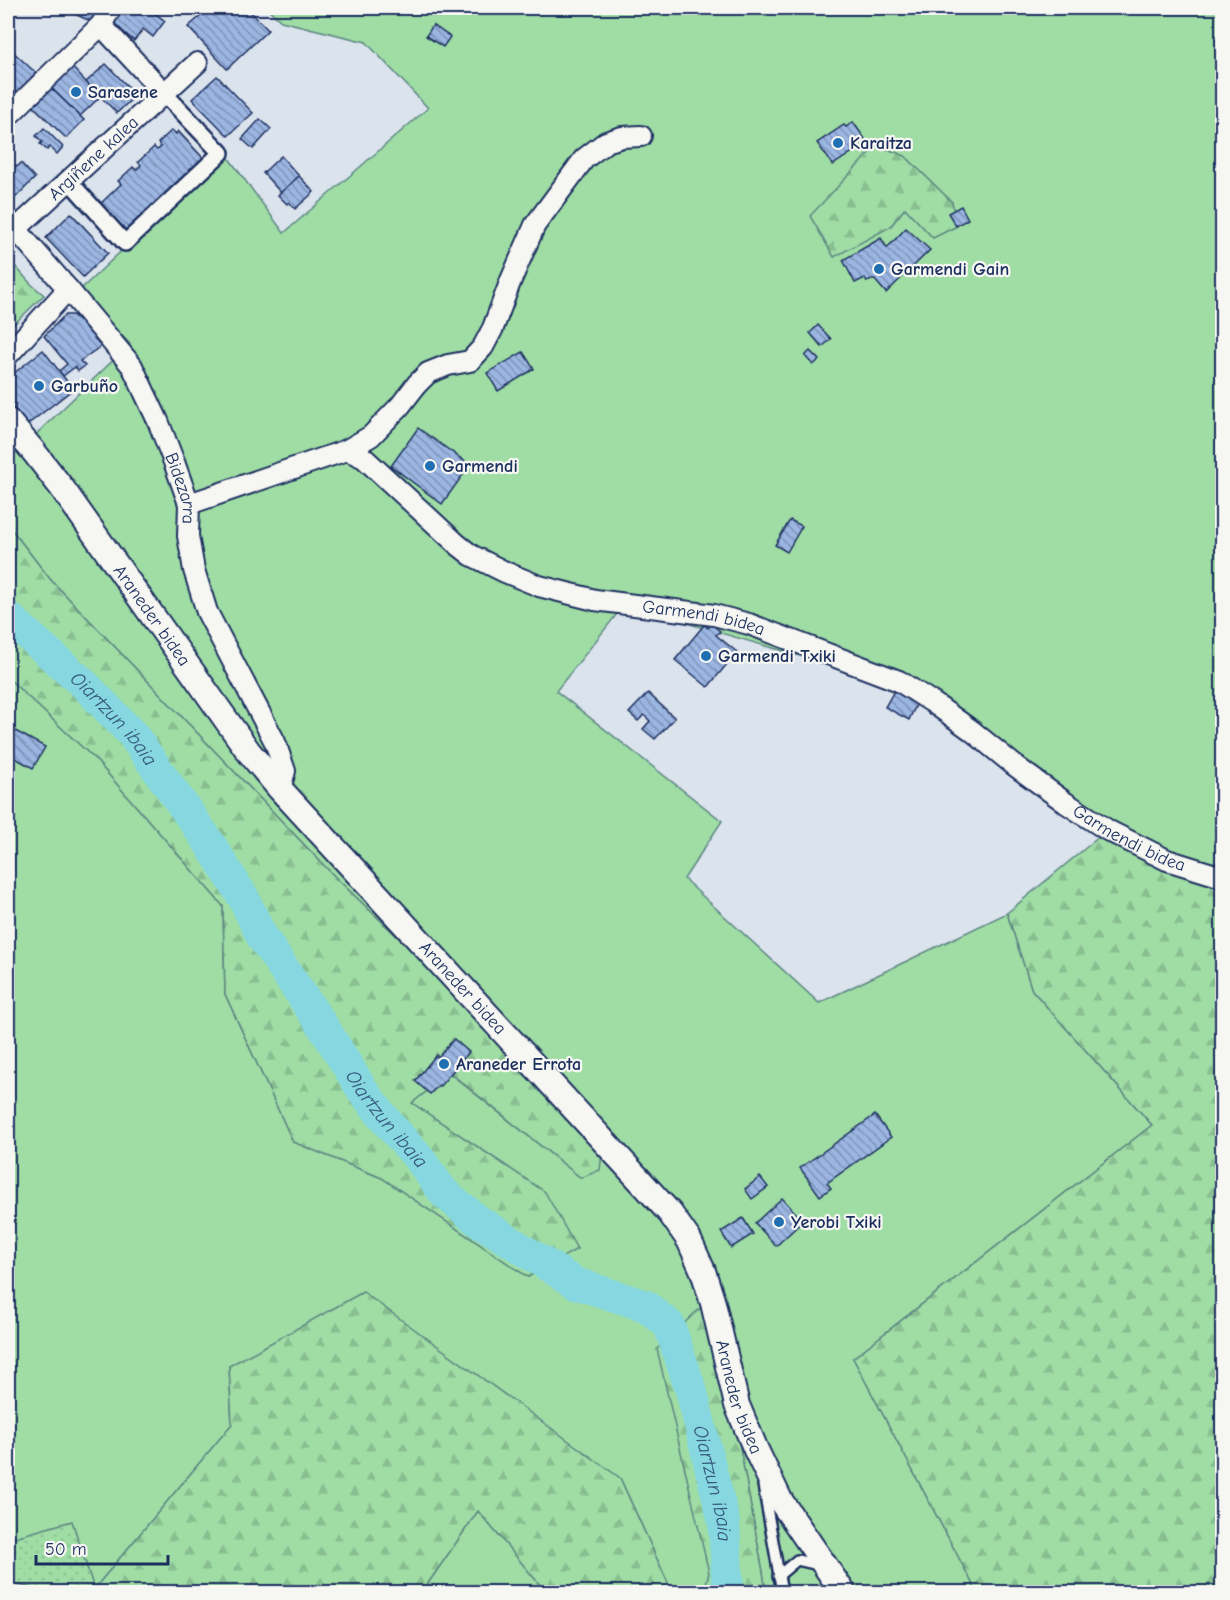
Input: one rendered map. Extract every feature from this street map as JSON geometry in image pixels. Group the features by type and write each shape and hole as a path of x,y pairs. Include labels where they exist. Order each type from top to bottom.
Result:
{"street":[{"path":"8,116 106,16 164,93 221,153 124,243 69,181"},
{"name":"Argiñene kalea","path":"12,224 69,181 197,63"},
{"path":"189,504 347,450 371,436 428,373 448,365 470,361 483,347 493,328 535,225 577,168 584,159 606,142 622,137 640,136"},
{"name":"Bidezarra","path":"12,224 132,366 158,421 189,504 188,536 194,570 207,612 275,742 285,771 280,789"},
{"path":"8,355 68,289"},
{"name":"Araneder bidea","path":"8,422 62,488 249,752 280,789 670,1213 688,1240 703,1271 737,1405 756,1450 780,1500 843,1593"},
{"name":"Garmendi bidea","path":"347,450 364,458 456,544 471,555 505,572 539,586 595,600 714,615 749,624 899,681 971,729 1014,765 1109,831 1167,860 1222,877"}],"lane":[{"path":"756,1450 782,1593"},
{"path":"778,1576 797,1560 825,1566"}],"green space":[{"path":"267,8 1222,8 1222,885 1100,836 894,683 624,605 556,691 722,821 684,879 819,1003 1007,913 1032,990 1152,1125 853,1358 977,1592 766,1592 712,1298 709,1573 704,1592 672,1592 620,1478 229,1366 232,1424 94,1589 72,1522 8,1539 8,678 95,759 223,906 225,994 293,1142 382,1178 528,1277 545,1192 412,1103 449,1073 581,1178 603,1134 336,878 50,579 8,525 8,450 29,441 130,344 79,291 225,153 284,233 428,108 366,42 281,21","holes":["952,202 905,208 890,227 810,216"]},
{"path":"877,145 905,156 952,202 957,226 933,238 905,208 890,227 834,257 810,216"},
{"path":"8,258 44,295 8,330"},
{"path":"8,525 50,579 336,878 604,1134 600,1170 581,1178 450,1073 412,1103 545,1192 577,1249 528,1277 382,1178 293,1142 225,994 223,906 95,759 8,678"},
{"path":"1100,836 1222,885 1222,1592 977,1592 853,1358 1152,1125 1032,990 1007,913"},
{"path":"363,1292 620,1478 672,1592 546,1592 478,1511 422,1592 95,1592 94,1589 232,1424 229,1366"},
{"path":"712,1297 766,1592 704,1592 709,1573 657,1349"},
{"path":"478,1511 546,1592 422,1592"},
{"path":"72,1521 95,1592 36,1592 33,1588 13,1584 8,1587 8,1539"}],"building":[{"path":"63,8 106,8 95,23"},
{"path":"118,8 148,8 165,21 153,37 143,29 134,41 110,20"},
{"path":"210,8 247,8 268,30 227,69 188,27"},
{"path":"433,25 450,37 443,47 426,36"},
{"path":"9,48 38,75 18,95 8,85"},
{"name":"Sarasene","path":"69,64 100,97 80,116 50,87"},
{"path":"106,64 136,95 117,113 86,82"},
{"path":"217,76 253,113 228,136 192,99"},
{"path":"50,87 84,120 66,138 32,105"},
{"path":"260,119 271,129 253,149 242,139"},
{"name":"Karaitza","path":"853,122 865,139 858,144 860,147 833,165 817,143 844,125 846,127"},
{"path":"44,128 63,147 57,154 50,147 47,150 40,144 42,142 36,136"},
{"path":"172,130 176,134 178,131 206,161 128,235 99,205 121,184 118,181 133,167 136,170 141,165 138,162 154,147 157,150 161,147 158,143"},
{"path":"281,156 299,176 281,193 263,173"},
{"path":"21,163 35,178 8,205 8,172"},
{"path":"299,176 314,192 295,209 278,195"},
{"path":"961,206 968,219 956,226 948,213"},
{"path":"71,213 108,253 83,277 46,238"},
{"name":"Garmendi Gain","path":"906,228 930,250 886,293 874,279 867,282 865,278 855,283 843,260 881,238 887,248"},
{"path":"65,315 73,315 87,327 101,346 80,361 85,366 78,371 75,367 63,376 59,371 67,364 44,336"},
{"path":"818,325 831,339 822,347 810,333"},
{"name":"Garbuño","path":"43,350 73,389 27,425 8,404 8,378"},
{"path":"810,351 819,360 813,365 805,356"},
{"path":"523,352 534,369 498,391 487,373"},
{"name":"Garmendi","path":"418,428 470,465 442,504 391,466"},
{"path":"790,520 802,526 787,552 775,545"},
{"name":"Garmendi Txiki","path":"711,624 720,631 716,635 737,652 708,687 675,660 704,625 708,628"},
{"path":"894,691 917,703 909,720 885,707"},
{"path":"648,693 675,718 655,739 643,729 650,721 644,715 638,721 629,713"},
{"path":"8,727 45,747 33,768 8,754"},
{"name":"Araneder Errota","path":"454,1039 469,1052 440,1086 430,1094 415,1081 436,1055 438,1057"},
{"path":"875,1115 891,1137 827,1183 831,1188 820,1196 800,1168"},
{"path":"760,1177 768,1187 752,1199 745,1189"},
{"name":"Yerobi Txiki","path":"782,1198 803,1221 776,1246 755,1223"},
{"path":"743,1218 753,1234 731,1248 721,1232"}],"waterway":[{"name":"Oiartzun ibaia","path":"8,617 85,685 133,735 208,841 243,897 262,937 324,1028 363,1091 421,1161 444,1193 477,1220 575,1283 646,1306 669,1325 692,1393 724,1522 728,1592"}],"place":[{"name":"Sarasene","path":"76,92"},
{"name":"Karaitza","path":"838,143"},
{"name":"Garmendi Gain","path":"879,269"},
{"name":"Garbuño","path":"39,386"},
{"name":"Garmendi","path":"430,466"},
{"name":"Garmendi Txiki","path":"706,656"},
{"name":"Araneder Errota","path":"444,1064"},
{"name":"Yerobi Txiki","path":"779,1222"}]}
